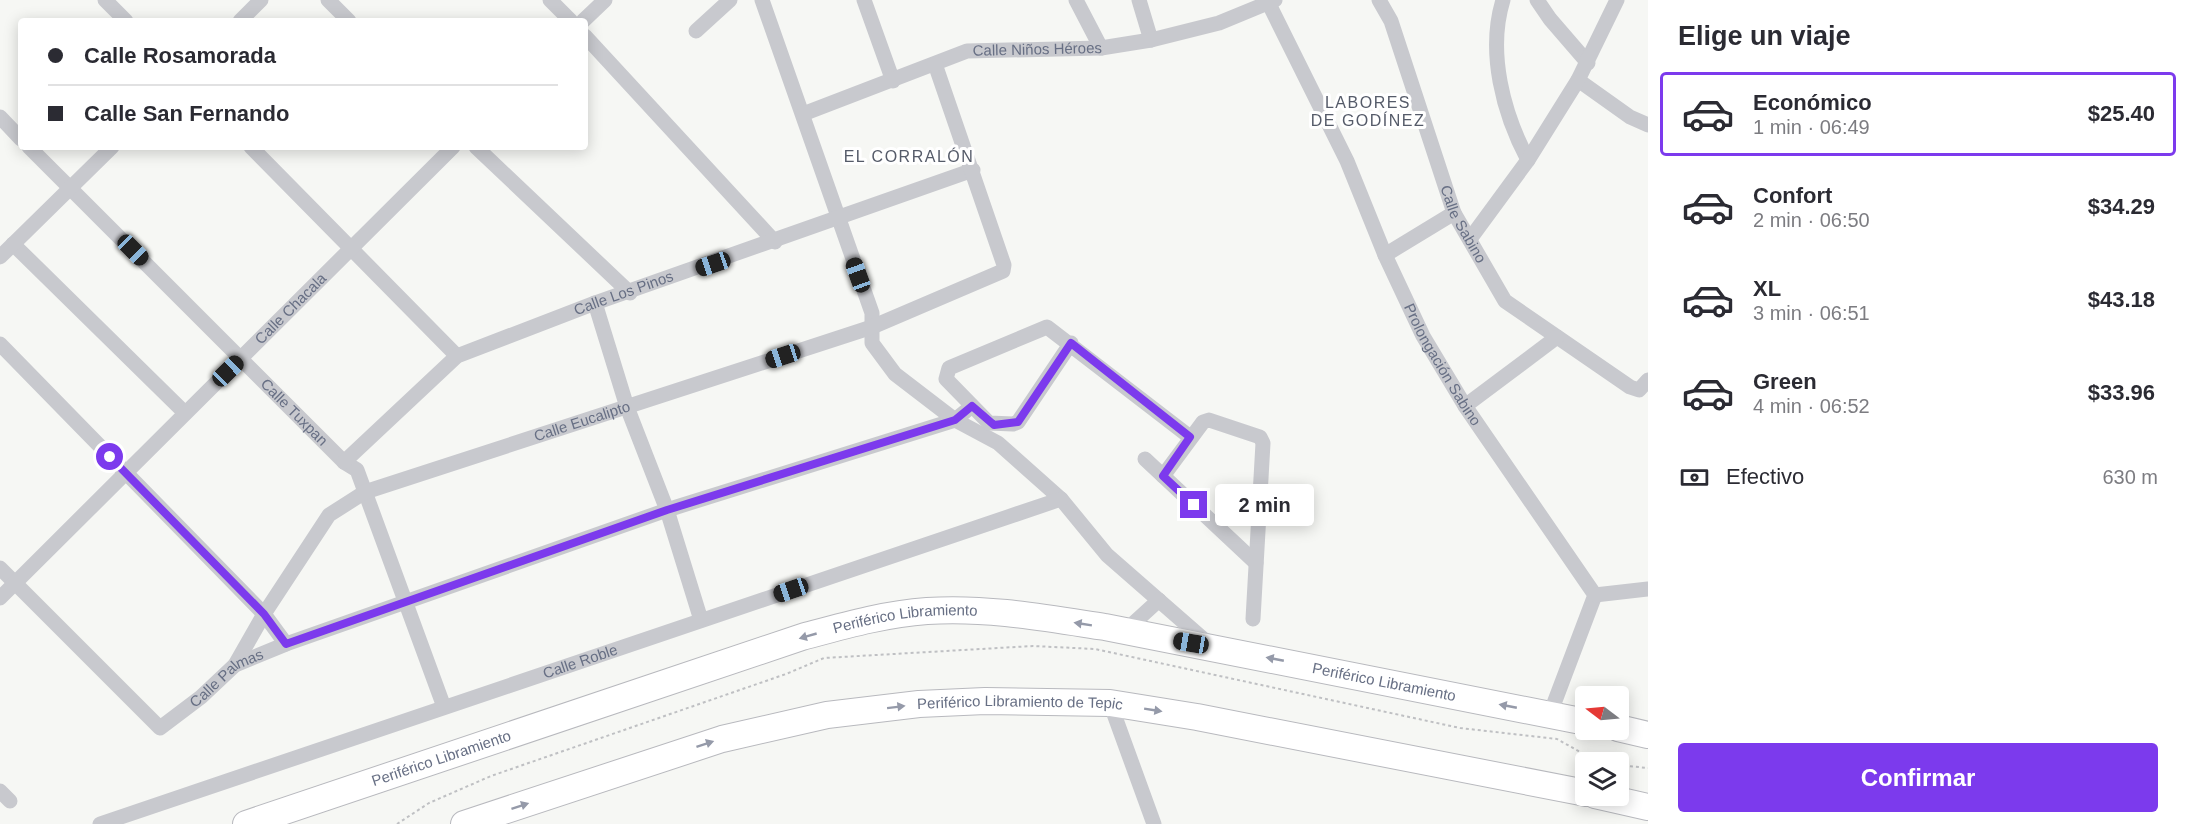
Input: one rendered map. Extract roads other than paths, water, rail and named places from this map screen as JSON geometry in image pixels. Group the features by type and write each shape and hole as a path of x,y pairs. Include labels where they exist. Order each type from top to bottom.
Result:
{"highway":[{"name":"Periférico Libramiento","path":"246,824 802,637 852,623 927,611 962,610 1029,615 1125,631 1575,720"},
{"name":"Periférico Libramiento de Tepic","path":"464,824 722,739 827,716 919,704 963,702 1110,704 1197,717 1575,791"},
{"path":"1629,731 1648,735"},
{"path":"1629,803 1648,807"}],"street":[{"path":"105,0 123,18"},
{"path":"243,18 261,0"},
{"path":"328,0 346,18"},
{"path":"550,0 568,18"},
{"path":"586,18 605,0"},
{"path":"696,31 730,0"},
{"path":"762,0 872,313 872,343 895,374 955,420 998,443 1060,499 1107,555 1213,647"},
{"path":"864,0 893,81"},
{"path":"1076,0 1101,48"},
{"path":"1139,0 1151,40"},
{"name":"Calle Sabino","path":"1379,0 1391,21 1454,213 1505,301 1630,387 1639,390 1648,380"},
{"path":"1503,0 1496,61 1516,137 1528,160"},
{"path":"1537,0 1550,19 1588,63"},
{"path":"1470,239 1528,160 1578,80 1617,0"},
{"name":"Calle Niños Héroes","path":"803,114 967,51 1101,48 1151,40 1219,23 1270,1"},
{"name":"Prolongación Sabino","path":"1270,1 1347,161 1385,255 1423,336 1465,406 1595,595"},
{"path":"588,39 775,242"},
{"path":"935,64 973,170"},
{"path":"1578,80 1630,117 1648,125"},
{"path":"0,117 18,136"},
{"name":"Calle Tuxpan","path":"32,150 242,357 344,462 357,470 444,707"},
{"path":"0,257 109,150"},
{"path":"254,150 457,356"},
{"name":"Calle Chacala","path":"0,598 450,150"},
{"path":"479,150 630,293"},
{"name":"Calle Los Pinos","path":"344,462 457,356 595,303 775,242 973,170"},
{"name":"Calle Eucalipto","path":"235,664 264,614 329,514 365,492 872,327 1003,271 1004,265 973,170"},
{"path":"1385,255 1454,213"},
{"path":"13,244 185,413"},
{"path":"595,303 627,407 667,510 701,620"},
{"path":"1071,343 1018,422 994,425 946,379 949,368 1047,327 1071,343 1190,437"},
{"path":"1465,406 1557,337"},
{"path":"0,344 264,614 286,644"},
{"path":"955,420 972,406"},
{"name":"Calle Palmas","path":"15,583 160,728 167,725 235,664 286,644 667,510 955,420"},
{"path":"1163,476 1203,422 1209,420 1260,437 1263,442 1253,619"},
{"path":"1145,459 1256,563"},
{"name":"Calle Roble","path":"100,824 1060,499"},
{"path":"0,568 15,583"},
{"path":"1550,714 1595,595 1648,589"},
{"path":"1125,631 1159,600"},
{"path":"1110,704 1154,824"}],"district":[{"name":"LABORES DE GODÍNEZ","path":"1368,111"},
{"name":"EL CORRALÓN","path":"909,156"}]}
